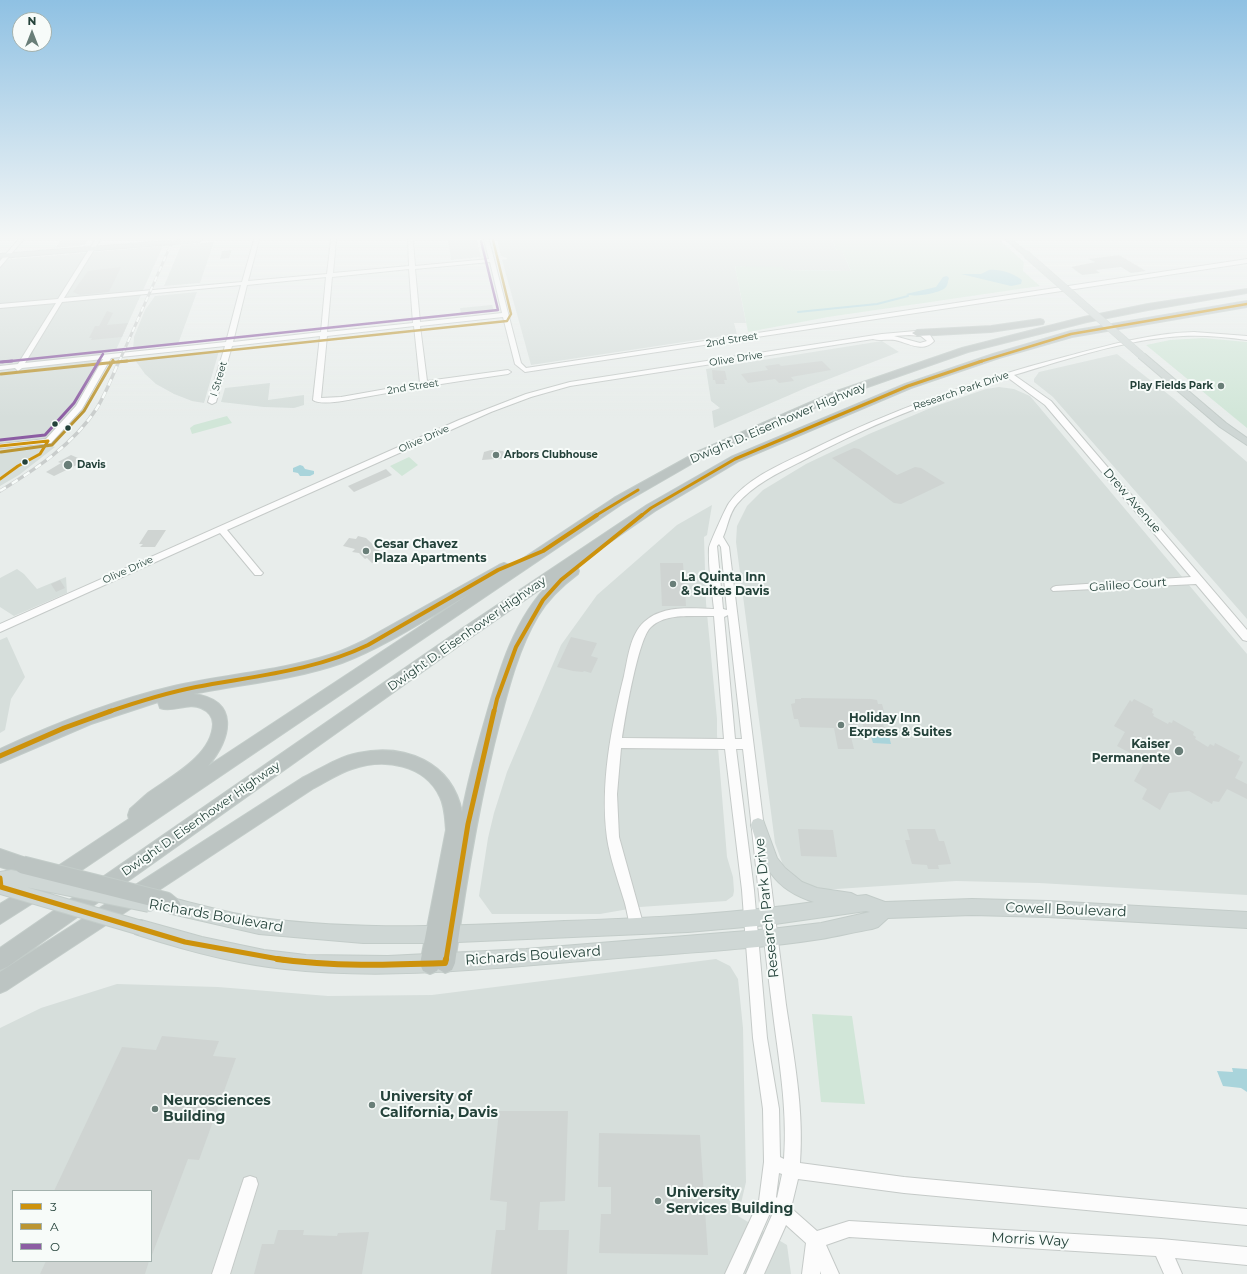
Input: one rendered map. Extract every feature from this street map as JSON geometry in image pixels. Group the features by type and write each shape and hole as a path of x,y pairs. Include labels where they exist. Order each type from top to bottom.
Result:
{"highway":[{"name":"Dwight D. Eisenhower Highway","path":"0,915 618,501 703,453 838,394 965,350 1072,323 1148,307 1195,299"},
{"name":"Dwight D. Eisenhower Highway","path":"0,960 465,634 651,508 735,459 908,386 981,361 1071,334 1247,304"},
{"path":"917,333 991,329 1107,311 1148,307"},
{"path":"442,935 486,741 508,666 523,632 543,599 561,580 651,508"},
{"path":"0,756 73,724 124,707 180,691 304,667 347,654 368,645 498,570 543,551"},
{"path":"0,766 68,736 162,704 194,700 206,703 214,708 219,714 219,734 213,747 200,764 154,799 100,848"},
{"path":"0,983 308,783 356,760 370,757 389,757 408,760 425,768 438,779 452,803 455,816 455,830 438,963"},
{"path":"0,858 166,901 172,906"}],"main road":[{"path":"1082,299 1223,425 1247,442"},
{"path":"1145,355 1232,424 1247,434"},
{"path":"758,825 771,862 789,883 808,894 866,903"},
{"name":"Richards Boulevard","path":"768,917 637,927 442,935 363,935 309,932 259,926 172,906 161,907 11,877 1,878 2,887 185,942 222,950 305,963 371,965 438,963 771,938"},
{"name":"Cowell Boulevard","path":"768,917 866,903 885,910 972,907 1048,909 1247,920"},
{"path":"771,938 821,931 872,921 885,910"}],"street":[{"path":"0,306 66,299"},
{"name":"I Street","path":"212,402 240,299"},
{"path":"324,334 328,299"},
{"path":"415,299 424,384"},
{"path":"0,368 18,368 108,356 505,315 501,299"},
{"name":"2nd Street","path":"505,315 518,364 524,370 612,358 992,299"},
{"path":"18,368 60,300"},
{"name":"Olive Drive","path":"0,628 220,529 505,404 541,391 570,384 882,336 917,333 928,336 931,339 930,342 921,345 897,339 875,338"},
{"name":"2nd Street","path":"324,334 317,400 363,395 424,384 508,372"},
{"name":"Research Park Drive","path":"734,1274 767,1201 772,1162 771,1109 760,1038 749,919 748,890 730,744 713,546 719,538 723,521 728,509 736,500 759,482 790,463 826,445 935,398 1008,374 1096,350 1161,336 1198,334 1247,338"},
{"path":"0,446 48,440 80,407 108,356"},
{"name":"Drew Avenue","path":"1008,374 1048,403 1247,637"},
{"path":"220,529 258,573"},
{"name":"Research Park Drive","path":"719,538 725,547 778,1001 790,1083 793,1125 792,1170 783,1212 755,1274"},
{"name":"Galileo Court","path":"1056,589 1200,580"},
{"path":"637,927 635,912 613,837 612,778 619,715 641,634 647,625 675,613 732,613"},
{"path":"616,743 748,744"},
{"path":"772,1162 792,1170 813,1174 904,1185 1247,1217"},
{"path":"221,1274 250,1184"},
{"path":"767,1201 783,1212 815,1240 830,1274"},
{"name":"Morris Way","path":"815,1240 849,1229 1161,1248 1247,1256"},
{"path":"811,1274 815,1240"},
{"path":"1161,1248 1173,1274"}],"shaded area":[{"path":"0,299 139,299 116,350 103,352 100,357 108,357 73,416 53,434 48,445 55,447 19,475 0,486"},
{"path":"153,299 194,299 178,344 133,349 134,337 145,310"},
{"path":"513,299 741,299 746,323 734,323 737,334 531,365"},
{"path":"492,305 494,310 492,312 461,315 460,308"},
{"path":"882,341 899,352 808,387 714,428 712,411 720,408 711,401 706,369"},
{"path":"219,351 204,403 192,401 174,394 156,384 145,374 135,360"},
{"path":"1117,354 1173,398 1247,462 1247,619 1053,397 1034,382 1034,379 1039,372"},
{"path":"270,383 268,400 304,395 304,405 294,408 264,407 221,402 225,388"},
{"path":"999,387 1014,389 1030,396 1247,654 1247,895 1039,883 956,881 822,889 809,886 798,879 783,865 775,843 736,542 737,526 747,506 763,490 806,464 869,434 933,407 986,389"},
{"path":"712,505 707,535 704,537 706,603 717,719 727,857 733,877 733,896 726,901 640,907 600,914 492,914 479,896 488,838 494,813 507,772 561,645 597,595 677,525"},
{"path":"17,569 24,574 37,589 66,577 67,593 14,616 0,607 0,578"},
{"path":"7,637 25,677 11,699 5,730 0,733 0,640"},
{"name":"University of California, Davis","path":"716,959 730,966 738,979 743,1028 746,1182 738,1216 787,1245 791,1274 0,1274 0,1028 41,1008 117,984 218,987 328,996 432,995"}],"green space":[{"path":"742,299 948,299 828,317 748,332"},
{"name":"Play Fields Park","path":"1203,338 1247,342 1247,428 1146,345 1170,340"},
{"path":"227,416 232,423 192,434 190,428 194,425"},
{"path":"409,457 418,465 402,476 390,466"},
{"path":"812,1014 852,1016 865,1104 821,1102"}],"water":[{"path":"300,465 305,469 314,471 314,474 310,476 300,476 298,473 293,472 293,468"},
{"path":"871,736 889,736 891,744 873,743"},
{"path":"1232,1068 1247,1069 1247,1092 1241,1088 1223,1086 1217,1071 1233,1072"}],"building":[{"path":"107,311 113,313 107,325 128,323 122,337 91,340 92,338 89,338 95,326 99,326"},
{"path":"822,361 831,370 791,377 794,381 779,383 775,379 748,383 741,374 768,370 765,366 779,364 781,366"},
{"path":"712,370 725,371 727,380 724,380 725,384 716,384 715,380 713,380"},
{"path":"854,448 859,449 897,475 915,467 921,468 945,483 901,504 894,503 832,458"},
{"name":"Arbors Clubhouse","path":"491,450 503,451 508,458 482,460 484,452"},
{"path":"71,455 85,461 54,476 46,472 61,463 58,462"},
{"path":"386,469 392,475 354,492 348,486"},
{"path":"148,530 166,530 155,547 140,547 143,544 139,544"},
{"name":"Cesar Chavez Plaza Apartments","path":"358,536 366,538 385,556 372,563 359,553 352,552 355,549 343,546 349,538 356,539"},
{"name":"La Quinta Inn & Suites Davis","path":"660,563 683,563 686,606 662,606"},
{"path":"60,580 65,588 56,592 51,584"},
{"path":"571,637 597,643 591,656 598,658 591,673 557,667"},
{"name":"Holiday Inn Express & Suites","path":"795,699 877,700 878,704 882,704 887,723 883,723 884,728 864,728 861,720 850,733 854,749 838,749 834,728 800,727 798,719 794,719 791,704 795,703"},
{"name":"Kaiser Permanente","path":"1134,699 1153,709 1153,716 1168,724 1169,722 1172,723 1173,720 1194,732 1193,735 1196,737 1195,739 1208,747 1210,744 1214,746 1215,743 1240,756 1238,760 1243,762 1235,778 1247,784 1247,799 1227,789 1219,802 1213,801 1212,804 1189,791 1169,793 1160,810 1142,799 1147,789 1134,781 1145,761 1117,746 1125,732 1114,726 1130,700 1132,702"},
{"path":"798,829 833,830 837,857 801,856"},
{"path":"907,829 935,829 939,841 944,841 951,864 938,865 939,869 928,869 927,865 912,864 905,840 910,840"},
{"name":"Neurosciences Building","path":"162,1036 219,1041 213,1056 236,1058 199,1160 188,1159 152,1255 152,1190 54,1190 122,1047 156,1050"},
{"path":"499,1111 568,1111 565,1201 540,1202 538,1230 569,1230 567,1274 491,1274 496,1230 505,1230 507,1202 490,1200"},
{"name":"University Services Building","path":"599,1133 700,1135 708,1255 599,1253 601,1214 611,1214 611,1187 598,1187"},
{"path":"278,1230 304,1230 303,1235 337,1236 338,1233 369,1232 362,1274 254,1274 262,1244 274,1244"},
{"path":"46,1262 149,1262 145,1274 40,1274"}],"waterway":[{"path":"798,312 877,304 895,299"}],"railway":[{"path":"119,362 147,299"},
{"path":"0,491 53,455 88,421 106,391 119,361"}],"transit line":[{"name":"O","path":"0,362 498,310 495,299"},
{"name":"A","path":"1,374 507,321 511,314 507,299"},
{"name":"3","path":"0,878 1,887 185,942 263,957 305,963 371,965 445,963 468,824 497,699 516,647 529,622 543,600 561,580 651,508 735,459 908,386 996,356 1071,334 1247,304"},
{"name":"O","path":"0,440 45,435 74,403 103,354"},
{"name":"A","path":"1,452 52,445 84,411 113,360"},
{"name":"3","path":"0,446 48,441 40,454 18,466 0,479"},
{"name":"3","path":"0,756 42,737 86,720 152,698 213,684 312,666 350,653 368,645 498,570 543,551 618,501 638,490"}],"place":[{"name":"Play Fields Park","path":"1221,386"},
{"name":"Arbors Clubhouse","path":"496,455"},
{"name":"Davis","path":"68,465"},
{"name":"Cesar Chavez Plaza Apartments","path":"366,551"},
{"name":"La Quinta Inn & Suites Davis","path":"673,584"},
{"name":"Holiday Inn Express & Suites","path":"841,725"},
{"name":"Kaiser Permanente","path":"1179,751"},
{"name":"University of California, Davis","path":"372,1105"},
{"name":"Neurosciences Building","path":"155,1109"},
{"name":"University Services Building","path":"658,1201"}]}
